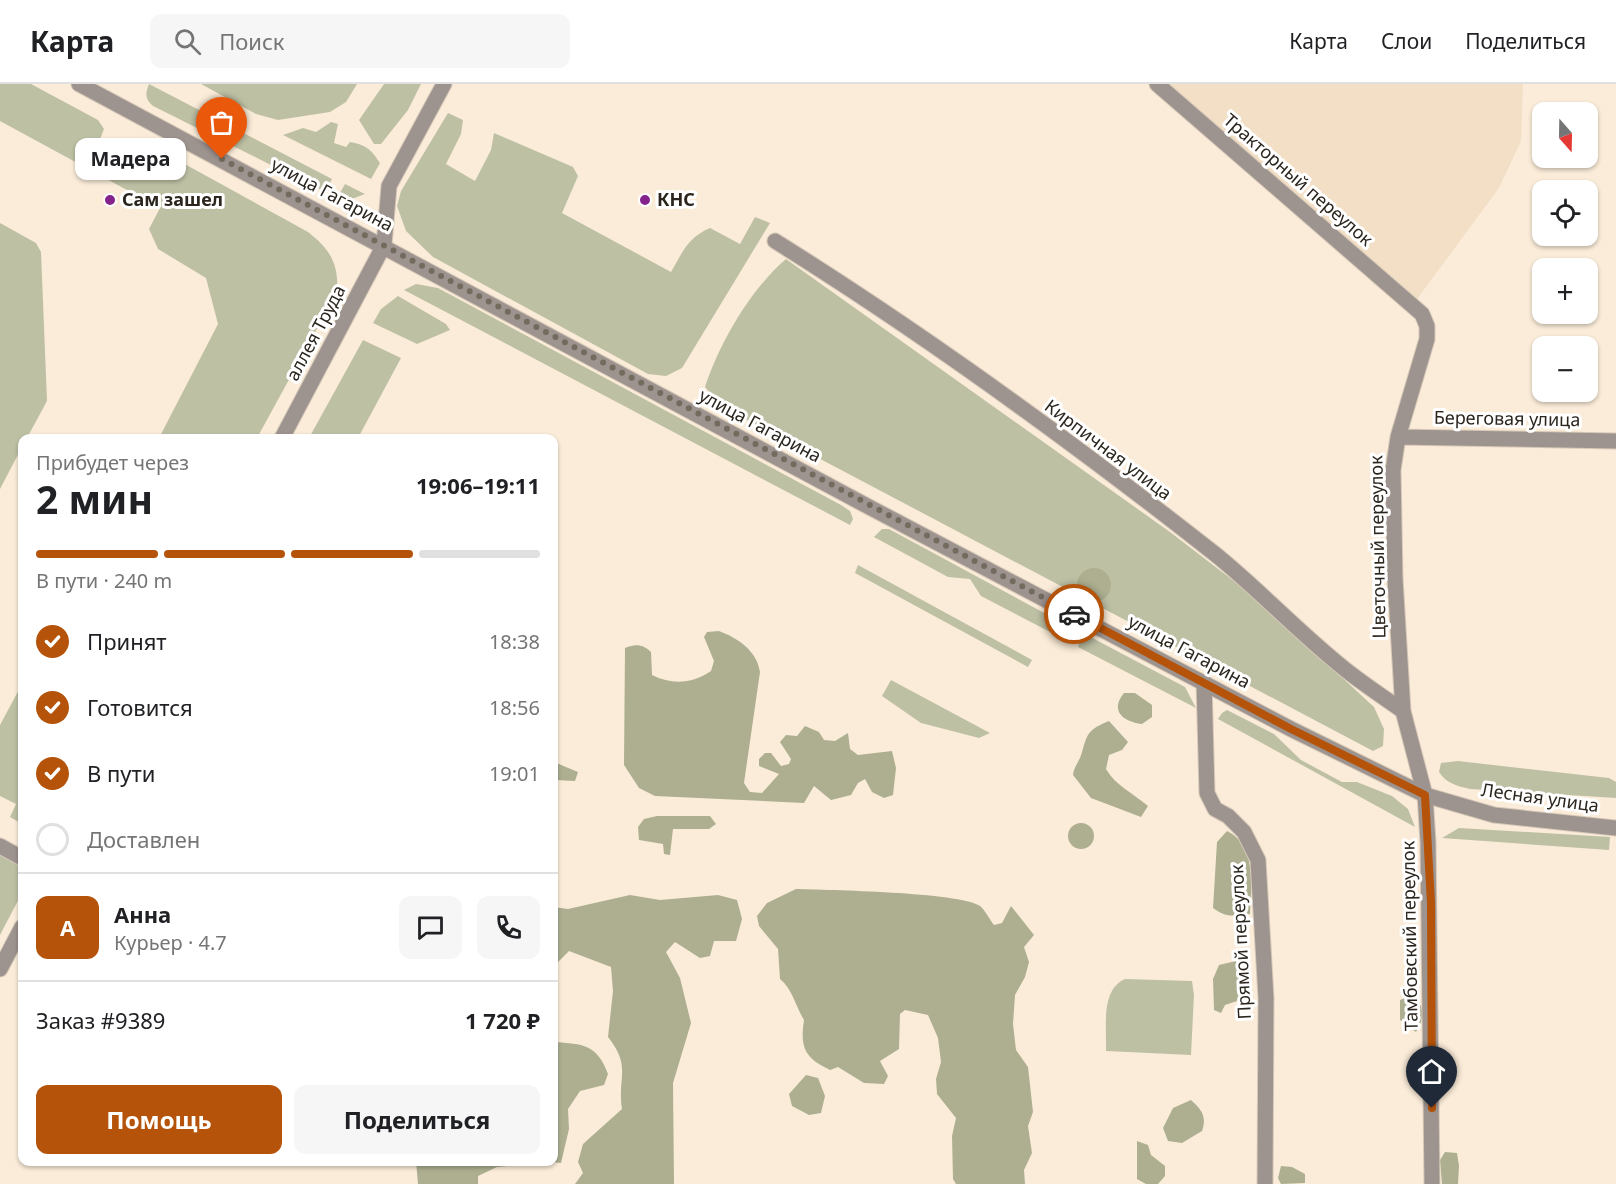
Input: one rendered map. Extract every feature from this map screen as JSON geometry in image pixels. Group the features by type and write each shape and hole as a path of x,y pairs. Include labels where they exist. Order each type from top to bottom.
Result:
{"street":[{"name":"улица Гагарина","path":"79,84 384,245 871,508 1291,729 1425,795"},
{"path":"384,245 389,186 444,84"},
{"name":"Тракторный переулок","path":"1157,84 1412,306"},
{"name":"Кирпичная улица","path":"775,241 840,282 976,375 1106,471 1216,555 1350,674 1403,711"},
{"name":"аллея Труда","path":"284,434 384,245"},
{"name":"Цветочный переулок","path":"1412,306 1422,314 1427,326 1427,339 1398,437 1393,470 1395,546 1403,711 1425,795"},
{"name":"Береговая улица","path":"1398,437 1616,441"},
{"name":"Прямой переулок","path":"1204,682 1207,794 1215,809 1228,816 1244,832 1258,860 1266,998 1265,1184"},
{"name":"Лесная улица","path":"1425,795 1494,815 1616,828"},
{"name":"Тамбовский переулок","path":"1425,795 1431,903 1432,1184"},
{"path":"0,846 18,856"},
{"path":"0,969 18,935"}],"shaded area":[{"path":"1157,84 1523,84 1521,141 1499,188 1412,306"}],"green space":[{"path":"0,84 31,84 98,120 104,129 95,152 123,167 137,149 152,146 308,232 327,251 335,265 337,292 259,434 161,434 218,324 206,278 158,249 149,229 160,208 0,121"},
{"path":"149,84 332,179 325,192 153,106 146,96"},
{"path":"201,84 357,84 346,102 330,112 278,120 256,114"},
{"path":"384,84 421,84 408,110 381,144 374,144 359,120"},
{"path":"448,113 463,120 461,134 446,164 475,181 491,150 494,133 573,167 578,176 562,213 671,272 686,246 696,236 710,228 740,244 755,217 770,223 682,368 666,376 648,374 433,257 406,231 397,206 401,191"},
{"path":"331,122 338,124 334,143 346,147 350,142 360,145 368,148 377,158 380,163 371,179 283,135 303,128 316,132"},
{"path":"345,184 365,194 344,202 337,198"},
{"path":"0,223 36,243 41,252 47,401 29,434 18,434 18,455 0,489"},
{"path":"786,259 1170,532 1256,598 1374,707 1384,729 1383,746 1373,751 722,407 705,387 711,370 728,335 749,301"},
{"path":"416,284 438,288 841,505 850,511 853,519 850,525 404,290"},
{"path":"398,296 446,324 450,330 417,344 373,323 381,309"},
{"path":"363,340 401,358 360,434 311,434"},
{"path":"882,529 889,529 1048,615 1052,622 1050,632 981,596 970,579 948,577 874,537"},
{"path":"858,565 1032,660 1028,667 855,573"},
{"path":"1094,568 1106,573 1111,585 1106,597 1094,602 1082,597 1077,585 1082,573"},
{"path":"719,631 733,637 751,652 760,672 744,783 750,792 762,793 779,774 759,766 759,759 765,753 771,753 781,766 789,764 791,759 780,742 786,735 797,736 805,726 819,732 824,740 835,741 848,733 850,749 858,755 892,751 896,768 893,795 884,798 872,792 865,779 858,783 851,795 831,800 814,786 804,803 655,796 639,788 624,765 625,648 639,646 651,652 652,675 674,682 689,681 711,671 714,661 704,637 707,632"},
{"path":"1083,633 1185,687 1196,708 1078,647"},
{"path":"891,680 990,733 979,738 921,723 882,696"},
{"path":"18,691 18,822 10,817 16,804 0,796 0,725"},
{"path":"1124,693 1135,693 1152,705 1152,717 1142,724 1124,718 1118,710 1118,705"},
{"path":"1227,710 1274,734 1301,760 1342,782 1357,782 1392,796 1408,809 1415,827 1218,719"},
{"path":"1109,721 1128,742 1122,750 1109,755 1106,769 1120,785 1148,806 1141,817 1091,798 1073,775 1090,732"},
{"path":"1458,761 1609,778 1616,782 1616,798 1470,789 1448,781 1439,772 1441,763"},
{"path":"558,764 578,772 575,781 558,780"},
{"path":"657,816 710,816 716,824 709,829 673,829 670,855 664,854 663,844 639,840 638,827 644,819"},
{"path":"1081,823 1090,827 1094,836 1090,845 1081,849 1072,845 1068,836 1072,827"},
{"path":"1459,828 1610,837 1609,850 1442,838"},
{"path":"1227,831 1237,838 1248,856 1251,879 1250,914 1227,915 1213,908 1217,842"},
{"path":"0,851 18,861 18,901 0,935"},
{"path":"796,889 921,895 967,901 980,906 994,925 1002,923 1011,906 1034,935 1024,947 1029,962 1025,977 1015,995 1013,1024 1016,1050 1028,1067 1033,1112 1028,1126 1032,1153 1024,1170 1025,1184 956,1184 953,1179 952,1136 956,1118 937,1094 936,1079 941,1062 938,1038 928,1015 905,1010 900,1014 899,1049 880,1061 888,1076 884,1084 864,1083 838,1067 830,1070 821,1066 809,1056 803,1038 804,1020 791,993 780,979 778,949 759,926 757,916 767,903"},
{"path":"630,895 660,900 718,895 737,900 742,919 736,941 714,941 710,956 700,958 675,942 666,952 680,978 691,1023 673,1083 674,1184 575,1184 583,1173 578,1162 583,1144 622,1109 622,1065 620,1056 608,1037 613,991 611,967 569,951 558,962 558,908 568,909"},
{"path":"1236,961 1247,968 1251,983 1249,997 1225,1005 1221,1013 1214,1010 1213,979 1219,965"},
{"path":"1125,979 1192,981 1194,995 1191,1055 1106,1051 1108,1001 1117,984"},
{"path":"1413,995 1422,1008 1421,1022 1416,1032 1400,1020 1400,1000"},
{"path":"558,1042 588,1047 599,1057 608,1074 604,1085 580,1091 568,1109 569,1129 561,1163 558,1163"},
{"path":"806,1075 818,1078 825,1096 821,1113 809,1115 792,1106 789,1094"},
{"path":"1191,1100 1202,1114 1204,1122 1202,1131 1182,1143 1168,1141 1163,1128 1173,1108"},
{"path":"1137,1141 1148,1145 1151,1155 1165,1166 1165,1176 1158,1184 1146,1184 1137,1179"},
{"path":"1445,1152 1457,1153 1458,1184 1442,1184 1440,1160"},
{"path":"416,1166 508,1166 497,1167 478,1176 478,1184 418,1184"},
{"path":"1281,1166 1292,1167 1305,1174 1305,1183 1281,1184 1278,1178"}],"way so far":[{"path":"222,159 871,508 1074,614"}],"place":[{"name":"Мадера","path":"222,159"},
{"name":"Сам зашел","path":"110,200"},
{"name":"КНС","path":"645,200"}],"route":[{"path":"1074,614 1291,729 1425,795 1431,903 1432,1108"}]}
